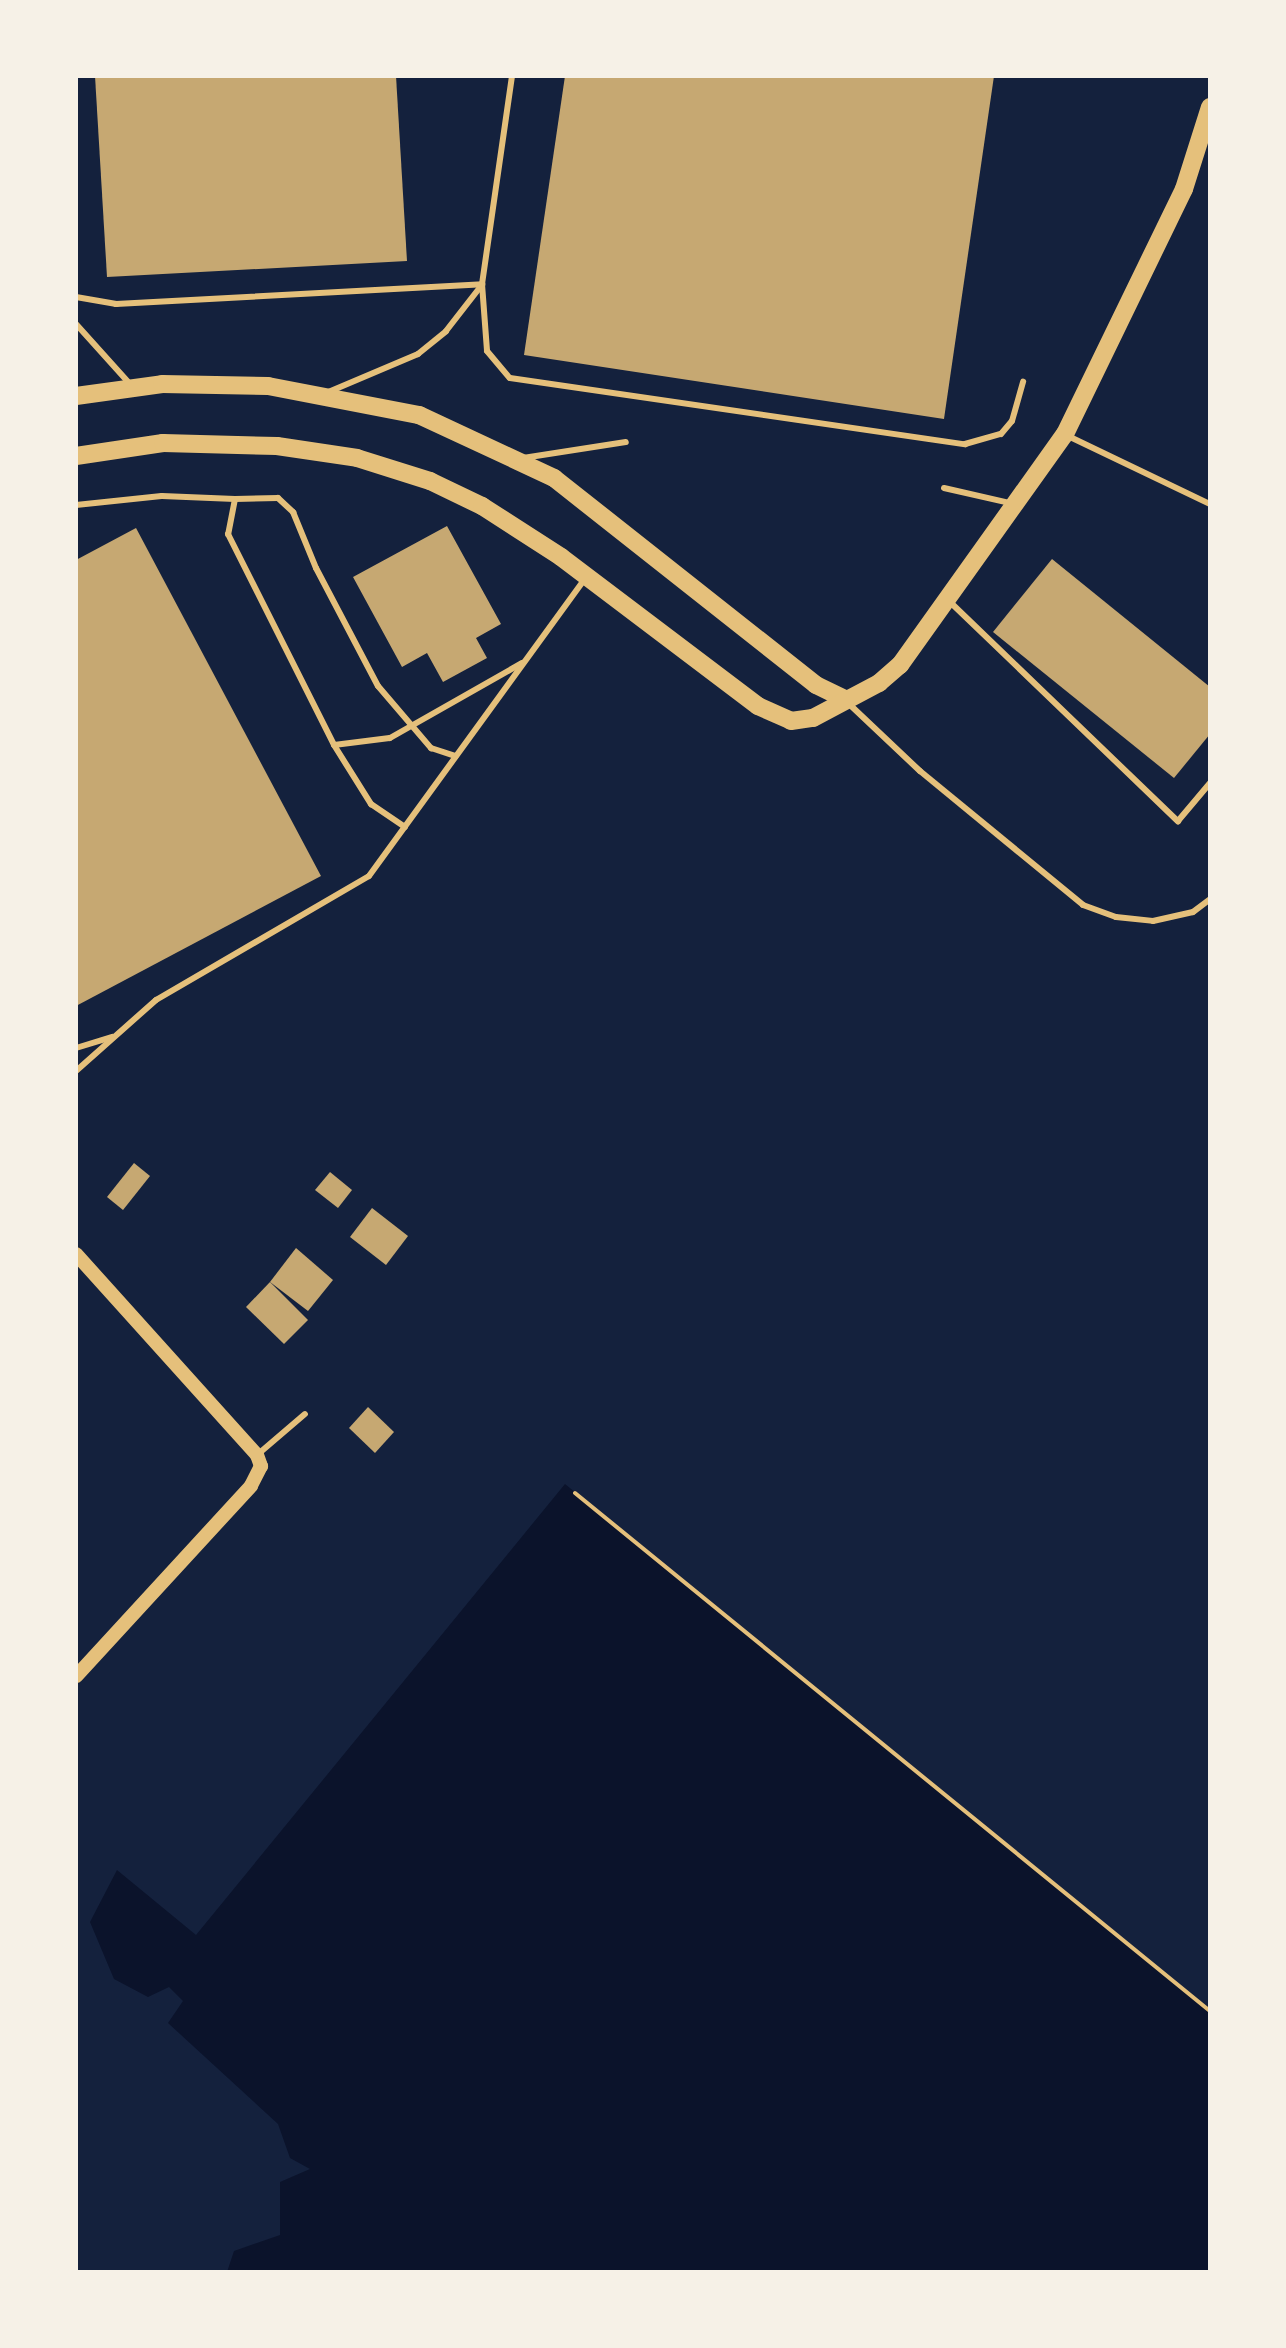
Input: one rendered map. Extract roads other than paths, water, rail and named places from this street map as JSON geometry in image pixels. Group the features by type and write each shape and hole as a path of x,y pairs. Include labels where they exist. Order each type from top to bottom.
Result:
{"main road":[{"path":"76,456 126,446 202,442 317,450 357,458 430,481 482,506 587,576 780,718 813,718 843,698 864,692 892,673 1065,434 1184,189 1210,107"},
{"path":"76,396 133,387 211,383 323,394 419,415 521,458 590,504 816,685 843,698"}],"street":[{"path":"76,1254 257,1455 258,1477 76,1676"}],"lane":[{"path":"512,76 482,284 487,351 497,368 524,383 965,444 1001,434 1012,421 1023,382"},
{"path":"76,297 116,304 482,284"},
{"path":"323,394 425,349 482,284"},
{"path":"76,324 133,387"},
{"path":"1065,434 1210,504"},
{"path":"521,458 626,442"},
{"path":"944,488 1013,504"},
{"path":"76,505 162,496 278,498 293,512 316,568 378,686 431,748 456,756"},
{"path":"235,499 228,534 334,745 371,804 405,827"},
{"path":"76,1071 156,1000 369,876 587,576"},
{"path":"947,599 993,649 1178,821 1210,783"},
{"path":"334,745 390,738 525,661"},
{"path":"843,698 920,771 1083,905 1116,917 1153,921 1193,912 1210,899"},
{"path":"76,1048 115,1036"},
{"path":"257,1455 305,1414"}],"water":[{"path":"565,1484 1210,2010 1210,2272 227,2272 234,2251 280,2235 280,2182 310,2169 290,2158 278,2124 168,2023 183,2001 169,1987 148,1997 114,1979 90,1922 117,1870 196,1935"}]}
